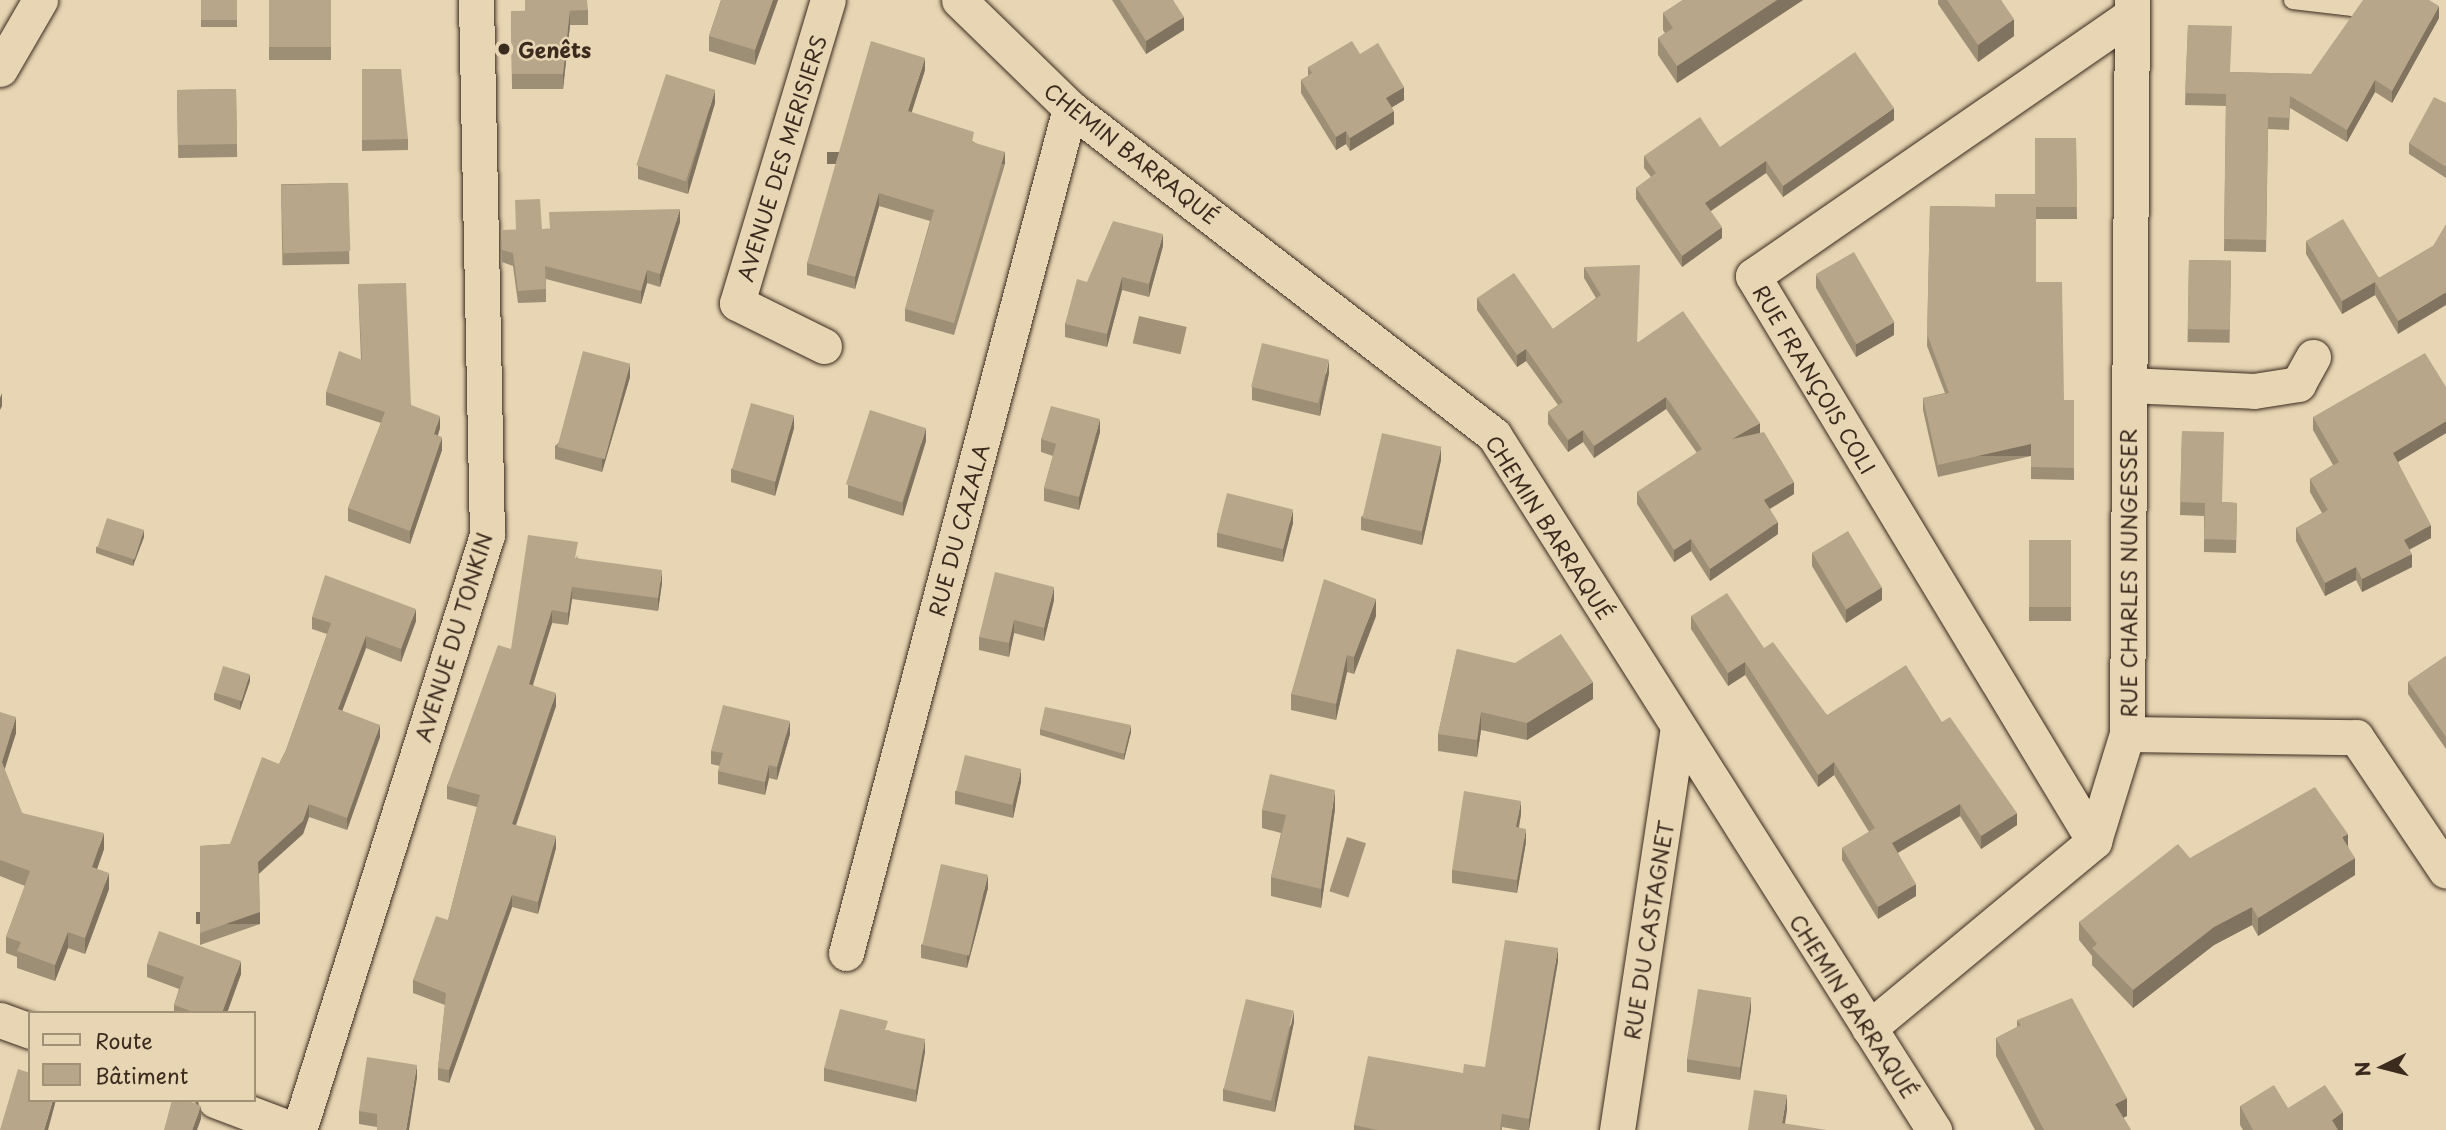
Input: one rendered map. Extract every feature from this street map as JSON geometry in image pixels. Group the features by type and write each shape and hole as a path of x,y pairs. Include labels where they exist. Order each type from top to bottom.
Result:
{"street":[{"path":"0,69 40,0"},
{"name":"AVENUE DU TONKIN","path":"297,1130 487,535 476,0"},
{"name":"AVENUE DES MERISIERS","path":"824,346 737,303 828,0"},
{"name":"CHEMIN BARRAQUÉ","path":"959,0 1070,108 1494,435 1934,1130"},
{"name":"RUE CHARLES NUNGESSER","path":"2094,841 2127,734 2132,7"},
{"name":"RUE FRANÇOIS COLI","path":"2094,841 1753,276 2132,7"},
{"name":"RUE DU CAZALA","path":"846,953 1070,108"},
{"path":"2129,385 2254,391 2298,384 2313,357"},
{"name":"RUE DU CASTAGNET","path":"1617,1130 1678,729"},
{"path":"2127,734 2356,737 2446,871"},
{"path":"1869,1028 2094,841"},
{"path":"0,1020 28,1030"},
{"path":"220,1102 297,1130"}],"lane":[{"path":"2293,0 2353,7 2357,0"}],"shaded area":[{"path":"1139,316 1187,327 1180,354 1133,343"},
{"path":"1347,837 1366,843 1348,897 1329,891"}],"building":[{"path":"201,0 237,0 237,20 201,20"},
{"path":"269,0 331,0 331,47 269,47"},
{"path":"525,0 587,0 588,10 570,10 563,74 512,74 511,11 525,11"},
{"path":"721,0 773,0 755,50 709,36"},
{"path":"1120,0 1173,0 1184,17 1146,41"},
{"path":"1683,0 1777,0 1677,66 1658,38 1673,28 1663,13"},
{"path":"1947,0 2001,0 2014,19 1978,45"},
{"path":"2363,0 2429,0 2439,6 2392,91 2375,80 2347,130 2290,96 2289,118 2268,117 2266,240 2224,239 2226,94 2185,93 2188,25 2232,26 2230,72 2311,74"},
{"path":"871,41 925,58 908,111 974,132 972,142 1005,152 954,323 905,309 934,210 879,193 855,277 807,263"},
{"path":"1352,41 1360,54 1378,43 1404,87 1386,98 1394,111 1350,138 1346,131 1336,137 1301,80 1312,73 1308,67"},
{"path":"1855,52 1894,108 1783,186 1766,161 1705,203 1722,227 1682,256 1636,188 1656,173 1644,156 1700,117 1720,147"},
{"path":"362,69 401,69 408,139 362,140"},
{"path":"666,74 715,90 686,181 636,165"},
{"path":"236,89 237,144 178,145 177,90"},
{"path":"2434,97 2446,103 2446,167 2409,143"},
{"path":"2035,138 2076,138 2077,207 2036,207 2036,282 2062,282 2064,400 2074,400 2074,468 2031,467 2031,444 1938,465 1923,398 1949,393 1927,334 1930,206 1995,207 1995,194 2035,194"},
{"path":"348,183 350,251 283,253 281,185"},
{"path":"540,199 542,229 550,229 549,212 680,209 660,274 647,270 641,291 545,266 546,289 518,291 513,253 502,250 501,230 516,230 515,200"},
{"path":"2343,219 2379,278 2433,246 2446,224 2446,292 2398,321 2375,282 2342,301 2306,241"},
{"path":"1113,221 1163,234 1149,284 1122,277 1107,334 1065,324 1077,279 1087,282"},
{"path":"1854,252 1894,322 1856,344 1816,274"},
{"path":"2189,260 2231,261 2230,330 2188,329"},
{"path":"1640,265 1637,343 1683,311 1760,423 1732,439 1764,432 1794,482 1764,500 1778,522 1710,569 1691,539 1674,550 1637,492 1702,449 1666,397 1594,446 1583,430 1568,440 1548,412 1563,402 1526,349 1517,355 1477,298 1514,273 1553,329 1601,295 1584,267"},
{"path":"406,283 411,405 440,416 434,434 442,437 410,531 348,508 385,412 326,392 339,351 362,360 358,284"},
{"path":"1262,343 1329,360 1318,403 1251,387"},
{"path":"583,351 630,364 605,459 557,447"},
{"path":"2425,353 2446,387 2446,421 2393,453 2431,525 2404,540 2412,554 2362,579 2356,567 2325,583 2296,528 2328,510 2310,479 2339,462 2313,417"},
{"path":"751,403 794,415 775,482 732,469"},
{"path":"1051,406 1100,419 1079,497 1044,488 1056,444 1041,439"},
{"path":"870,410 926,428 902,502 846,484"},
{"path":"2182,431 2224,432 2222,502 2237,503 2236,540 2204,539 2205,503 2180,502"},
{"path":"1382,433 1441,447 1422,531 1362,518"},
{"path":"1227,493 1293,509 1283,549 1217,533"},
{"path":"107,518 144,530 135,560 97,547"},
{"path":"1848,531 1882,588 1846,609 1812,553"},
{"path":"528,535 578,542 575,558 662,570 658,598 572,587 568,613 552,610 529,684 556,693 512,824 556,836 538,902 512,895 449,1070 438,1068 446,993 413,980 436,916 448,920 480,795 447,786 498,645 511,649"},
{"path":"2029,540 2071,540 2071,607 2029,607"},
{"path":"995,572 1054,587 1044,628 1014,620 1009,643 979,637"},
{"path":"325,575 416,609 401,649 366,636 338,709 380,725 347,818 309,804 303,821 258,862 260,912 200,933 200,846 230,844 262,757 279,764 286,750 331,623 312,617"},
{"path":"1324,579 1376,599 1354,657 1347,655 1336,704 1291,694"},
{"path":"1727,593 1764,648 1773,642 1827,715 1906,665 1942,722 1950,717 2017,813 1981,836 1960,804 1892,843 1916,884 1878,907 1842,848 1875,828 1834,762 1818,775 1745,662 1728,673 1691,616"},
{"path":"1561,634 1593,682 1527,723 1481,712 1477,740 1438,734 1457,649 1515,663"},
{"path":"2446,656 2446,737 2408,682"},
{"path":"223,666 250,674 242,701 215,693"},
{"path":"723,705 790,721 777,767 769,765 765,782 718,771 723,753 711,751"},
{"path":"1045,707 1131,725 1124,754 1040,729"},
{"path":"0,712 16,717 2,762 22,813 104,833 92,867 109,873 85,938 68,932 55,965 17,951 21,942 6,937 30,871 0,860"},
{"path":"965,755 1021,769 1012,805 956,791"},
{"path":"1270,774 1335,790 1321,889 1271,877 1286,815 1262,810"},
{"path":"2315,787 2348,834 2342,837 2355,858 2258,918 2252,907 2214,927 2133,990 2092,948 2097,944 2079,922 2178,844 2190,858"},
{"path":"1464,791 1521,801 1516,827 1526,829 1517,880 1452,870"},
{"path":"941,864 988,875 969,956 922,945"},
{"path":"159,931 241,961 223,1011 190,1011 174,1005 184,977 147,964"},
{"path":"1505,940 1558,948 1529,1119 1502,1114 1500,1130 1377,1130 1354,1125 1368,1056 1463,1073 1464,1064 1485,1067"},
{"path":"1698,989 1751,997 1740,1068 1687,1059"},
{"path":"2072,998 2127,1098 2115,1104 2131,1130 2044,1130 1996,1038 2021,1025 2017,1020"},
{"path":"1246,999 1294,1011 1271,1101 1224,1089"},
{"path":"840,1009 888,1021 885,1030 925,1039 916,1090 824,1068"},
{"path":"367,1057 417,1065 406,1130 377,1130 377,1114 359,1111"},
{"path":"18,1069 28,1072 28,1102 52,1102 44,1130 0,1130"},
{"path":"2274,1085 2288,1108 2325,1085 2343,1112 2332,1120 2338,1130 2253,1130 2240,1106"},
{"path":"1754,1090 1787,1095 1782,1123 1827,1130 1748,1130"},
{"path":"171,1102 191,1102 201,1106 192,1130 164,1130"}],"place":[{"name":"Genêts","path":"504,49"}]}
